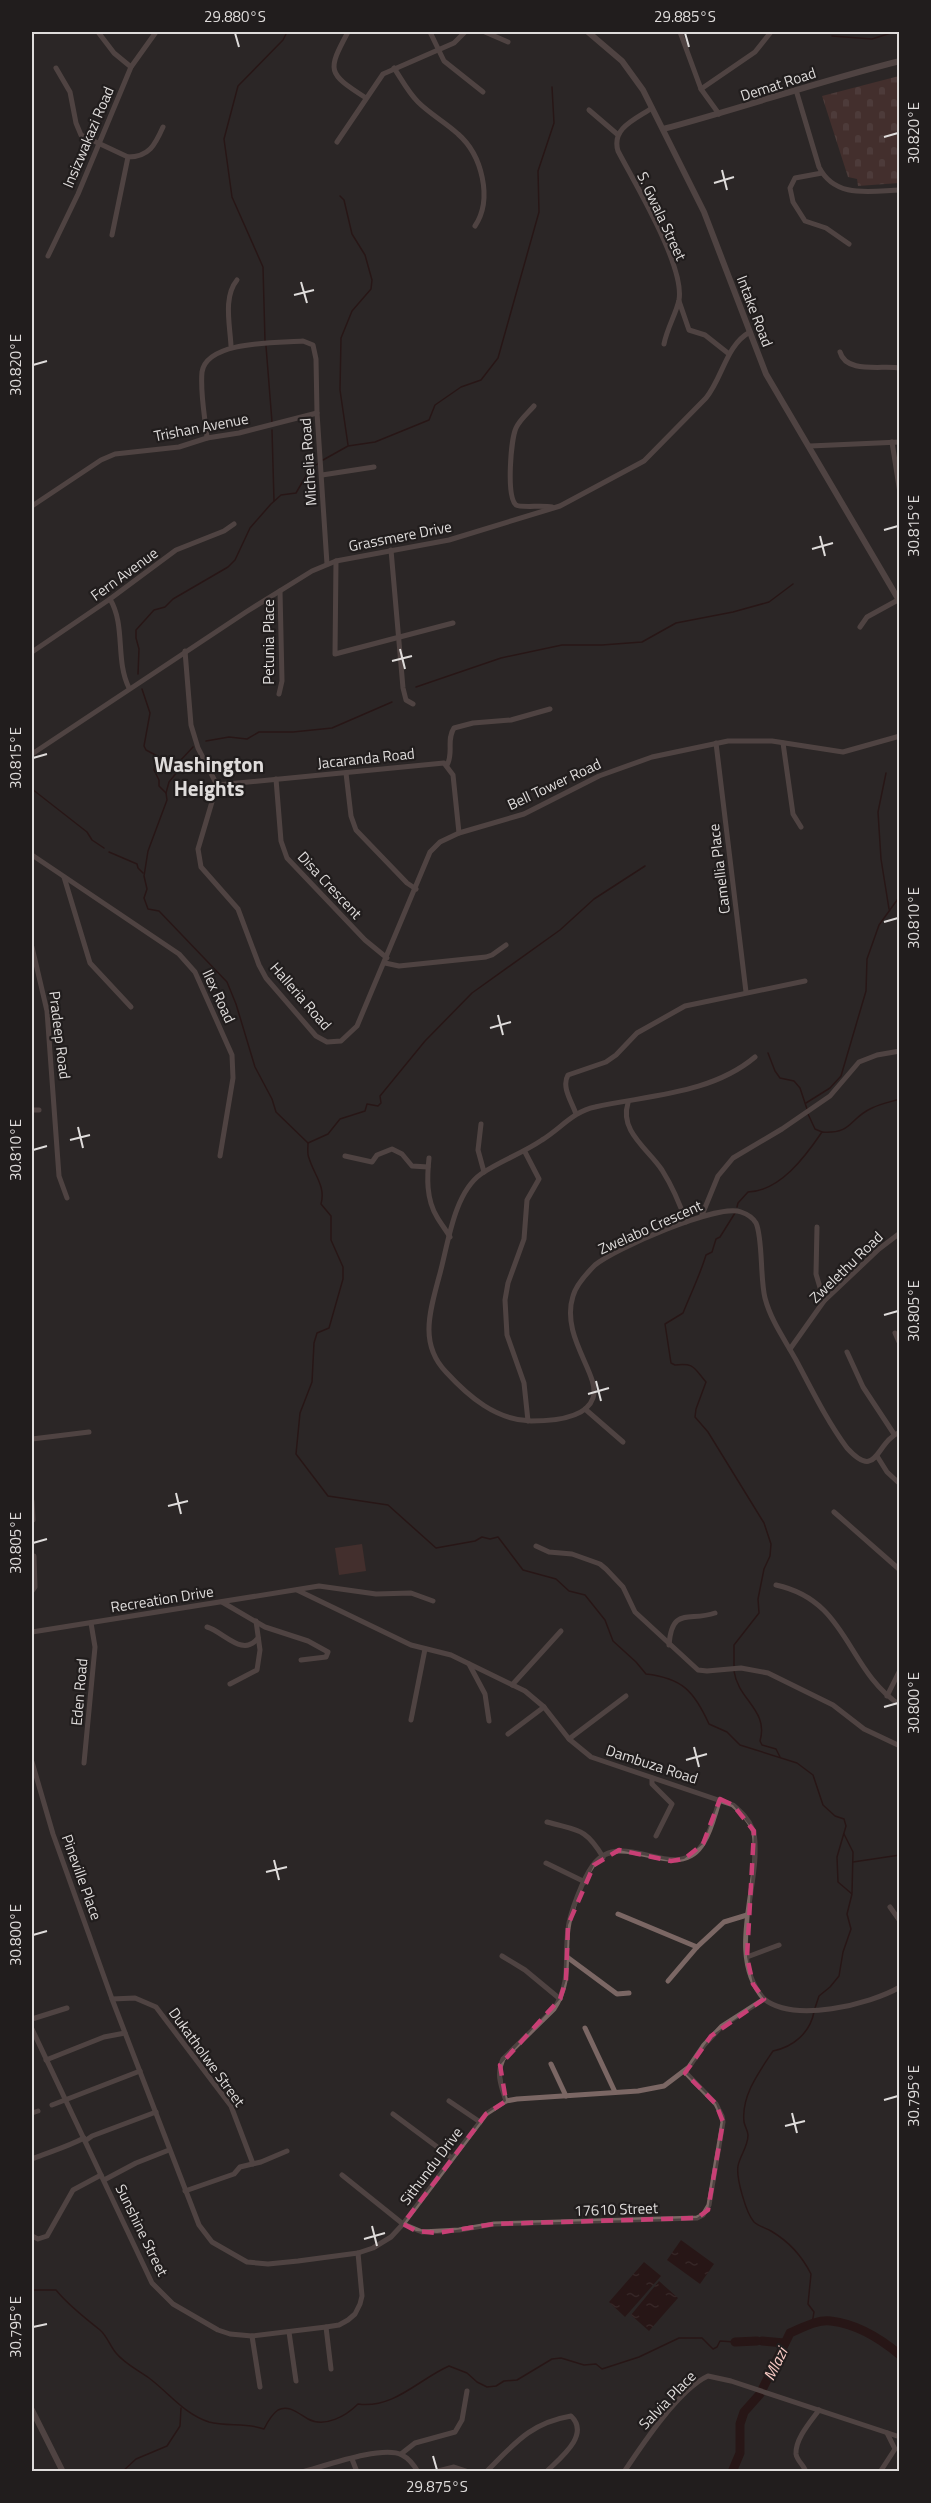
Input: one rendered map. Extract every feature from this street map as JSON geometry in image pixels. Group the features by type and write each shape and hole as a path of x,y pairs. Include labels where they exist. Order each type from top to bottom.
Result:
{"street":[{"path":"98,32 114,53 131,68"},
{"name":"Insizwakazi Road","path":"48,256 78,194 131,68 156,32"},
{"path":"348,32 335,58 334,70 340,80 366,98"},
{"path":"430,32 437,51 444,61 483,92"},
{"path":"337,142 380,77 394,68 454,43 465,32"},
{"path":"485,32 508,42"},
{"name":"Intake Road","path":"588,32 622,61 643,90 704,212 766,374 899,601"},
{"path":"680,32 701,89 720,114"},
{"path":"701,89 755,52 771,32"},
{"name":"Demat Road","path":"663,129 900,61"},
{"path":"56,68 70,92 78,130 86,139 128,157 147,153 152,149 163,127"},
{"path":"394,68 417,100 458,134 472,151 484,193 484,208 475,226"},
{"path":"796,90 822,173 830,183 852,191 900,190"},
{"path":"589,110 617,134 652,108"},
{"name":"S. Gwala Street","path":"617,134 618,151 656,224 672,261 679,301 689,330 705,335 729,354"},
{"path":"112,235 128,157"},
{"path":"822,173 795,178 790,188 794,202 799,213 808,223 826,228 849,244"},
{"path":"207,438 203,369 210,360 231,346 229,299 237,280"},
{"path":"664,344 669,324 679,301"},
{"name":"Grassmere Drive","path":"32,754 185,651 327,564 449,540 553,508 650,456 713,389 729,354 739,339 750,332"},
{"name":"Michelia Road","path":"231,346 308,342 313,345 316,359 317,413 327,564"},
{"path":"840,352 844,361 852,366 900,368"},
{"path":"534,406 521,420 514,435 511,456 511,497 520,507 537,505 553,508"},
{"name":"Trishan Avenue","path":"32,506 107,456 126,451 178,447 207,438 239,434 317,413"},
{"path":"892,442 900,493"},
{"path":"810,446 900,442"},
{"path":"322,475 374,467"},
{"name":"Fern Avenue","path":"32,652 110,599 176,550 224,531 234,524"},
{"path":"391,550 403,688 406,699 413,704"},
{"path":"336,561 335,654 453,623"},
{"name":"Petunia Place","path":"279,694 282,681 280,591"},
{"path":"110,599 117,614 122,670 129,688"},
{"path":"860,627 867,617 899,601"},
{"path":"185,651 191,725 198,748 217,785"},
{"path":"459,833 453,775 447,765 451,751 450,735 454,728 473,723 511,720 550,709"},
{"name":"Bell Tower Road","path":"341,1041 357,1026 434,846 459,833 524,814 584,782 652,757 716,743 783,743 843,752 900,736"},
{"name":"Camellia Place","path":"716,743 746,992"},
{"path":"783,743 793,814 801,827"},
{"name":"Jacaranda Road","path":"217,785 440,763 447,765"},
{"path":"346,773 351,816 356,830 407,883 416,889"},
{"name":"Disa Crescent","path":"276,779 282,841 288,858 386,961"},
{"name":"Halleria Road","path":"217,785 198,849 201,867 238,909 266,978 316,1036 327,1042 341,1041"},
{"name":"Ilex Road","path":"32,855 179,954 195,972 229,1047 234,1064 220,1156"},
{"path":"64,877 87,956 95,969 131,1006"},
{"path":"386,961 399,966 486,957 506,945"},
{"name":"Pradeep Road","path":"32,947 47,1011 59,1176 67,1198"},
{"path":"576,1114 565,1088 568,1076 606,1062 637,1033 675,1010 698,1002 805,981"},
{"path":"702,1215 718,1176 736,1155 782,1129 830,1096 859,1062 877,1055 900,1051"},
{"path":"624,1442 585,1409 560,1419 528,1421 515,1419 487,1408 442,1369 433,1354 428,1328 461,1199 472,1182 484,1172 525,1152 555,1132 576,1114 591,1108 720,1080 741,1069 755,1057"},
{"path":"627,1102 625,1110 632,1132 661,1170 677,1197 686,1222"},
{"path":"32,1110 39,1110"},
{"path":"481,1124 477,1150 484,1172"},
{"path":"345,1156 372,1162 377,1155 392,1149 402,1154 412,1166 428,1167"},
{"path":"525,1152 539,1179 527,1200 524,1239 508,1283 505,1300 507,1335 524,1383 528,1421"},
{"path":"429,1158 427,1182 434,1209 450,1238"},
{"name":"Zwelabo Crescent","path":"585,1409 591,1402 594,1388 572,1331 570,1308 577,1287 595,1266 609,1256 702,1215 734,1210 754,1220 758,1231 765,1297 769,1312 846,1448 863,1462 877,1456"},
{"path":"818,1227 816,1274 824,1301"},
{"name":"Zwelethu Road","path":"790,1349 824,1301 879,1249 900,1233"},
{"path":"895,1333 900,1344"},
{"path":"847,1352 863,1387 897,1433 877,1456 887,1472 900,1484"},
{"path":"32,1439 89,1432"},
{"path":"32,1501 33,1520"},
{"path":"834,1512 900,1570"},
{"path":"536,1546 549,1552 572,1554 600,1564 623,1587 635,1612 698,1670 741,1668 768,1673 849,1715 864,1730 900,1746"},
{"path":"32,1591 35,1587 34,1556"},
{"path":"776,1585 796,1590 833,1618 866,1673 879,1690 900,1705"},
{"name":"Recreation Drive","path":"32,1632 319,1586 368,1593 411,1593 433,1601"},
{"name":"Dambuza Road","path":"297,1590 394,1638 425,1649 452,1655 535,1698 569,1739 591,1757 733,1805 745,1816 754,1831 754,1866 747,1915 747,1957 753,1984 764,1999"},
{"path":"221,1601 265,1627 308,1641 328,1652 326,1657 301,1660"},
{"path":"669,1645 670,1629 677,1620 715,1613"},
{"path":"230,1684 256,1670 260,1650 256,1622"},
{"name":"Eden Road","path":"84,1763 95,1647 91,1623"},
{"path":"207,1627 217,1630 234,1643 244,1647 254,1644 258,1638"},
{"path":"512,1685 561,1631"},
{"path":"411,1720 425,1649"},
{"path":"465,1661 473,1668 485,1694 489,1721"},
{"path":"887,1696 900,1670"},
{"path":"569,1739 626,1696"},
{"path":"508,1734 544,1707"},
{"name":"Pineville Place","path":"32,1762 53,1834 112,1999"},
{"path":"652,1778 652,1784 672,1804 656,1836"},
{"path":"720,1799 704,1844 694,1854 684,1859 671,1861 629,1850 619,1850 603,1857 594,1865 568,1925 566,1980 560,2000 503,2059 499,2073 506,2101 638,2091 664,2086 685,2072 704,2045 722,2026 764,1999 783,2010 803,2012 883,1995 900,1987"},
{"path":"547,1822 585,1833 603,1857"},
{"path":"546,1863 585,1882"},
{"path":"890,1907 900,1921"},
{"path":"618,1914 697,1947"},
{"path":"668,1981 697,1947 724,1922 732,1917 747,1915"},
{"path":"747,1957 779,1945"},
{"path":"502,1956 525,1970 560,2000"},
{"path":"567,1957 617,1994 629,1993"},
{"name":"Dukatholwe Street","path":"112,1999 135,1998 156,2007 231,2106 253,2164"},
{"name":"Sithundu Drive","path":"112,1999 199,2225 212,2242 248,2262 268,2264 358,2253 391,2237 486,2114 506,2101"},
{"path":"32,2019 67,2008"},
{"path":"585,2028 615,2092"},
{"name":"Sunshine Street","path":"32,2029 152,2283 172,2304 218,2330 230,2334 252,2336 339,2325 348,2320 360,2304 362,2295 358,2253"},
{"path":"46,2060 104,2037 125,2033"},
{"path":"551,2064 566,2096"},
{"path":"52,2106 140,2071"},
{"name":"17610 Street","path":"403,2224 416,2231 427,2233 508,2223 697,2218 708,2210 722,2116 716,2104 685,2072"},
{"path":"449,2101 480,2122"},
{"path":"32,2159 53,2149 67,2147 156,2112"},
{"path":"393,2114 452,2158"},
{"path":"32,2236 38,2239 47,2236 73,2190 169,2150"},
{"path":"185,2191 222,2179 234,2174 240,2167 287,2151"},
{"path":"342,2175 403,2224"},
{"path":"326,2327 331,2369"},
{"path":"289,2332 296,2381"},
{"path":"252,2336 260,2387"},
{"name":"Salvia Place","path":"624,2472 658,2423 697,2382 708,2376 715,2376 819,2410"},
{"path":"401,2454 415,2443 455,2432 462,2420 467,2391"},
{"path":"32,2410 63,2472"},
{"path":"806,2472 796,2455 796,2450 803,2434 819,2410 900,2437"},
{"path":"486,2472 526,2432 542,2424 571,2416 576,2421 577,2434 574,2442 546,2472"},
{"path":"880,2472 895,2449 887,2433"},
{"path":"302,2472 381,2452 401,2454 412,2462 418,2472"},
{"path":"352,2459 357,2472"},
{"path":"434,2472 454,2467 469,2472"}],"highlighted area":[{"path":"720,1799 733,1805 754,1831 747,1957 753,1984 764,1999 711,2036 685,2073 716,2104 723,2122 708,2210 697,2218 494,2224 437,2233 416,2231 403,2224 486,2114 506,2101 500,2065 560,1999 566,1980 568,1925 594,1865 619,1850 671,1861 684,1859 703,1844"}],"green space":[{"path":"899,76 899,183 858,186 857,179 848,177 822,96"},
{"path":"362,1544 366,1571 339,1575 335,1548"}],"water":[{"path":"681,2240 714,2264 700,2284 667,2260"},
{"path":"644,2262 661,2276 625,2317 609,2302"},
{"path":"659,2281 678,2298 649,2331 631,2315"}],"waterway":[{"path":"265,341 263,267 232,197 224,139 238,86 283,40 287,32"},
{"path":"832,36 872,39 894,32"},
{"path":"323,460 348,446 375,442 429,420 435,405 461,387 481,380 498,358 539,212 538,171 554,123 552,87"},
{"path":"340,196 344,200 352,234 365,255 372,280 371,289 352,311 341,338 340,390 348,445"},
{"path":"266,346 272,422"},
{"path":"272,430 274,501"},
{"path":"138,674 139,649 136,630 154,610 165,607 173,599 228,567 235,560 250,528 281,495 296,493 310,469 319,463"},
{"path":"416,687 501,658 562,645 642,642 676,623 733,612 769,602 793,584"},
{"path":"142,689 150,713 144,746 146,750 163,759 161,766 155,766 154,770 159,786 166,793 167,800 148,851 144,876 147,889 144,898 148,909 159,911 227,982 255,1067 272,1099 276,1112 308,1143 308,1156 322,1192 321,1204 331,1216 331,1240 343,1267 343,1279 329,1328 317,1333 314,1343 312,1382 300,1413 296,1454 328,1496 388,1505 436,1548 475,1541 482,1537 490,1539 498,1537 523,1570 556,1579 569,1591 585,1595 605,1620 613,1641 646,1674 669,1679 685,1688 698,1703 709,1724 727,1732 740,1745 797,1763 813,1775 823,1805 835,1816 844,1819 846,1826 837,1857 838,1882 852,1894 847,1914 851,1929 843,1952 839,1976 819,1996 815,2008"},
{"path":"206,741 229,737 247,739 259,732 293,732 332,728 392,702"},
{"path":"166,793 169,782 178,771 179,762 193,747"},
{"path":"886,773 878,812 881,859 889,909"},
{"path":"32,789 104,848"},
{"path":"109,852 137,864 143,873"},
{"path":"308,1143 328,1134 340,1119 365,1111 367,1104 378,1106 381,1103 380,1096 425,1041 472,993 560,930 594,899 645,866"},
{"path":"806,1103 830,1088 841,1076 866,991 867,959 879,925 900,896"},
{"path":"768,1053 780,1078 794,1081 800,1088 807,1109"},
{"path":"737,1207 748,1192 771,1186 791,1171 822,1132 840,1131 864,1112 900,1099"},
{"path":"808,1114 815,1129 822,1132"},
{"path":"734,1666 734,1645 759,1613 758,1599 771,1544 764,1523 708,1432 695,1417 706,1382 693,1367 671,1363 665,1324 683,1313 706,1255 712,1252 716,1239 720,1237 735,1213"},
{"path":"734,1671 741,1690 757,1713 762,1730 760,1741 762,1745 776,1749 780,1757"},
{"path":"844,1834 853,1852 852,1893"},
{"path":"853,1862 900,1855"},
{"path":"812,2324 814,2312 808,2304 811,2274 789,2244 758,2225 751,2218 740,2187 738,2166 748,2139 744,2112 752,2085 773,2051 787,2046 805,2033 814,2012"},
{"path":"32,2290 56,2290 102,2332 123,2360 149,2378 192,2414 209,2422 264,2429 268,2421 282,2408 294,2410 315,2421 328,2421 348,2413 358,2404 371,2404 395,2398 449,2366 467,2373 487,2387 496,2386 504,2381 517,2380 552,2359 561,2358 584,2365 596,2364 602,2369 639,2357 679,2338 702,2338 713,2349 720,2341 735,2342"},
{"name":"Mlazi","path":"732,2472 740,2453 740,2424 744,2412 760,2394 790,2333 820,2321 831,2321 850,2325 868,2333 900,2355"},
{"path":"735,2342 757,2341"},
{"path":"762,2341 784,2343"},
{"path":"122,2472 136,2459 167,2446 180,2426 181,2408"}],"district":[{"name":"Washington Heights","path":"209,776"}]}
